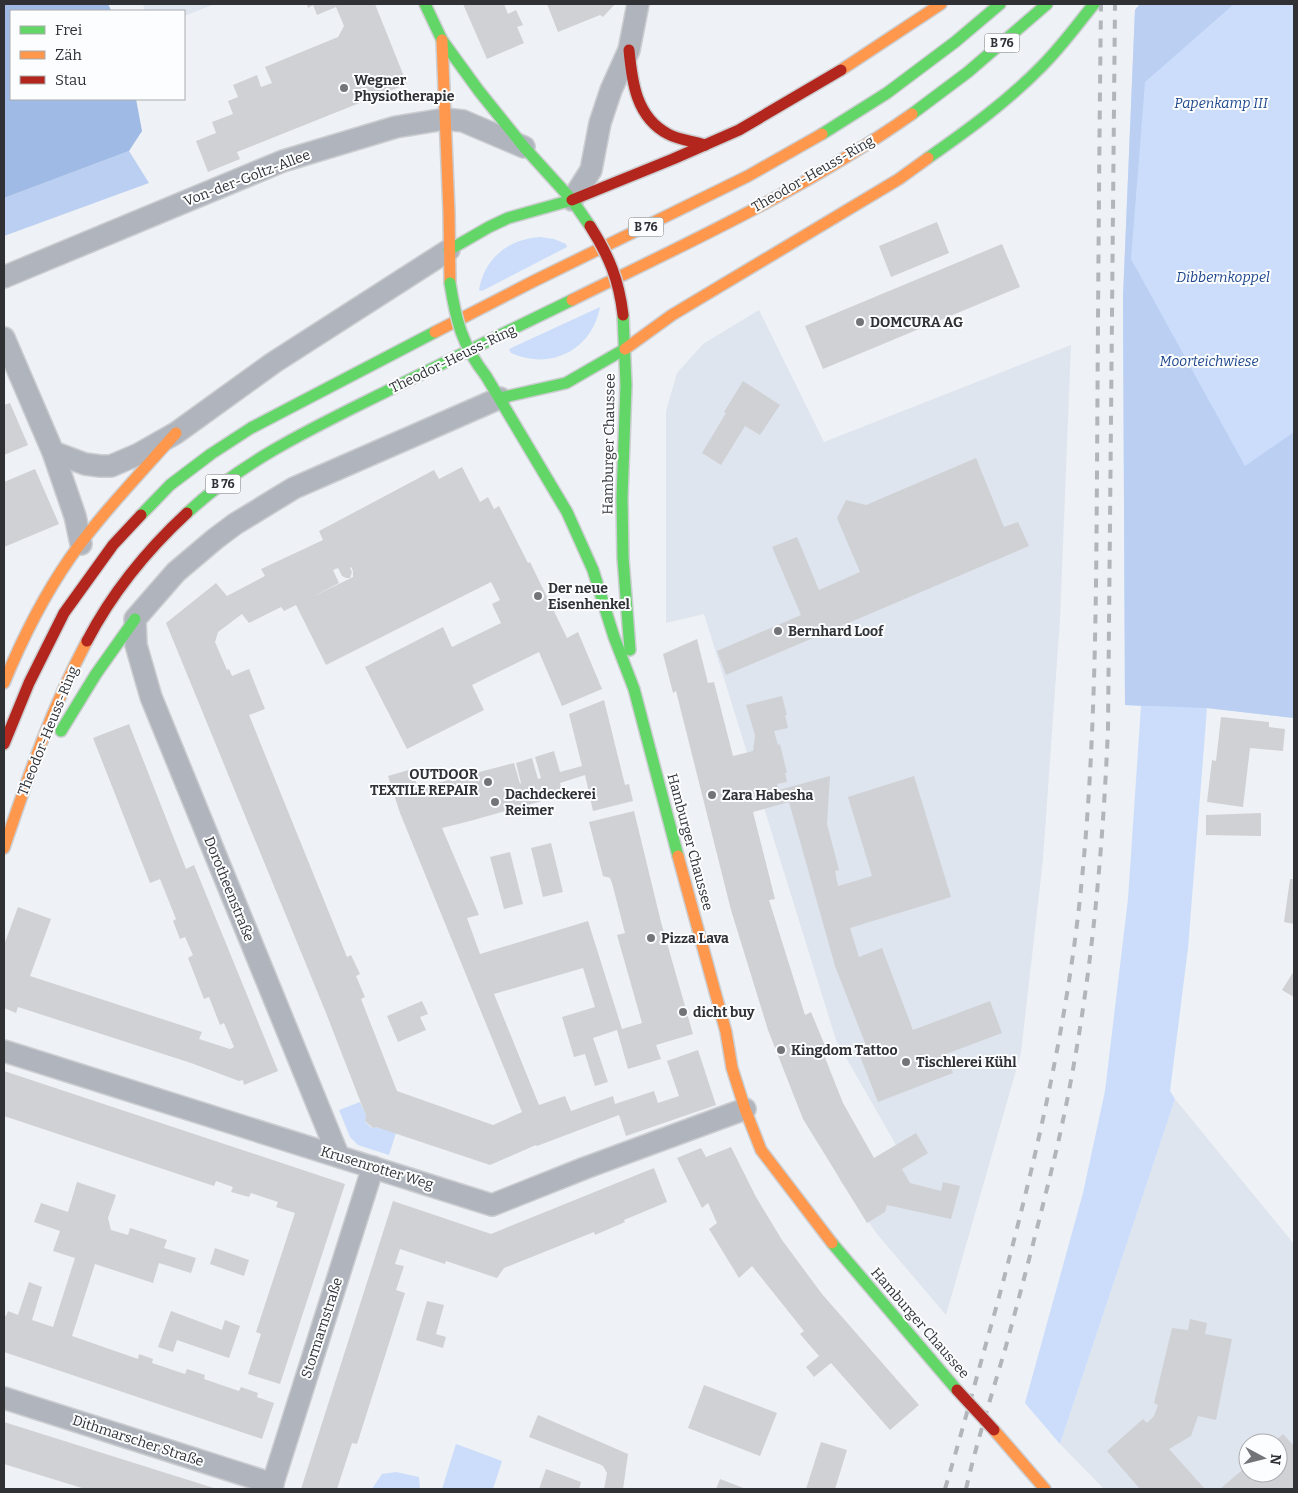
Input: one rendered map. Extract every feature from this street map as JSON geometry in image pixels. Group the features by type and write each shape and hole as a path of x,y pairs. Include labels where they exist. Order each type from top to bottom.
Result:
{"main road":[{"name":"Hamburger Chaussee","path":"425,4 442,40 479,91 524,148 572,200 602,243 618,281 623,315 626,384 622,489 623,558 634,689"},
{"path":"449,250 508,218 572,200 705,145 755,121 795,99 941,4"},
{"name":"B 76","path":"4,744 29,683 64,613 113,544 170,486 211,454 251,428 342,380 534,281 748,176 802,146 887,93 961,37 1000,4"},
{"name":"Theodor-Heuss-Ring","path":"4,848 43,737 66,680 78,657 111,602 132,572 166,534 201,501 233,476 270,452 790,190 882,134 946,89 1048,4"},
{"path":"625,349 672,314 883,188 934,154 1035,73 1094,4"},
{"name":"Hamburger Chaussee","path":"442,40 450,283 456,322 470,354 500,398 567,512 593,570 614,637 634,689 697,930 726,1032 732,1068 761,1150 819,1227 957,1390 1046,1489"},
{"path":"629,50 633,90 642,112 650,123 666,133 705,145"},
{"name":"Hamburger Chaussee","path":"500,398 566,383 625,349"},
{"path":"4,683 20,646 40,608 80,544 176,433"},
{"path":"19,804 87,686 135,619"},
{"name":"Hamburger Chaussee","path":"726,1032 741,1051"},
{"path":"777,1171 778,1154"}],"street":[{"path":"572,200 591,170 600,123 611,90 629,50 638,4"},
{"name":"Von-der-Goltz-Allee","path":"4,277 284,160 396,126 445,119 463,121 524,148"},
{"path":"53,452 84,464 111,466 139,454 176,433 273,363 449,250"},
{"path":"4,338 53,452 76,516 80,544"},
{"path":"135,619 176,572 215,539 235,524 294,488 500,398"},
{"name":"Dorotheenstraße","path":"135,619 136,645 151,697 338,1156"},
{"name":"Krusenrotter Weg","path":"4,1051 492,1205 585,1168 745,1109"},
{"name":"Stormarnstraße","path":"272,1486 373,1167"},
{"name":"Dithmarscher Straße","path":"4,1398 272,1486"}],"shaded area":[{"path":"4,4 108,4 111,10 10,10 10,100 136,100 142,131 129,151 4,198"},
{"path":"143,4 215,4 185,16 185,10 145,10"},
{"path":"1140,4 1234,4 1145,82 1131,259 1245,466 1294,432 1294,718 1207,708 1125,705 1123,298 1135,10"},
{"path":"129,151 149,183 4,236 4,198"},
{"path":"759,310 824,442 1071,345 1060,619 1043,859 1021,1053 946,1315 877,1234 839,1179 896,1145 836,1040 704,614 666,623 666,411 677,373 703,344"},
{"path":"1175,1099 1294,1244 1294,1489 1104,1489 1060,1444"}],"green space":[{"name":"Moorteichwiese","path":"1140,4 1294,4 1294,718 1207,708 1188,948 1170,1091 1175,1099 1060,1444 1025,1403 1083,1193 1105,1091 1128,899 1141,706 1125,705 1123,298 1135,10"},
{"path":"540,237 554,239 566,244 567,247 482,291 479,290 486,269 499,253 508,246 518,242"},
{"path":"600,307 588,335 579,345 567,353 554,358 540,359 526,358 511,353 509,349"},
{"path":"360,1102 366,1116 365,1122 372,1128 376,1127 396,1133 389,1155 358,1145 350,1137 339,1110"},
{"path":"456,1444 502,1461 493,1489 442,1489"},
{"path":"396,1472 419,1477 420,1489 372,1489 382,1474"}],"building":[{"path":"307,4 375,4 407,84 237,152 240,159 208,172 196,141 216,133 212,122 233,114 228,101 238,97 233,85 257,75 261,87 272,83 265,67 338,37 344,26 336,7 317,15 313,5 308,8"},
{"path":"463,4 504,4 508,14 516,10 523,25 517,27 524,43 487,59"},
{"path":"547,4 615,4 603,17 600,15 558,32"},
{"path":"937,222 949,253 891,277 879,246"},
{"path":"1002,244 1020,287 823,369 805,326"},
{"path":"743,381 780,405 760,435 745,426 721,465 702,453"},
{"path":"10,403 28,445 4,455 4,405"},
{"path":"976,458 1004,527 1018,522 1029,546 726,675 717,651 801,615 772,547 797,537 819,590 860,572 837,518 846,500 866,505"},
{"path":"462,467 480,502 488,497 494,509 499,506 528,563 530,562 567,638 578,632 602,689 562,706 539,652 472,685 484,710 407,749 365,667 443,627 452,647 501,623 492,604 500,600 491,582 326,665 296,605 284,611 281,607 249,623 242,614 218,632 215,642 227,670 229,669 232,676 249,669 265,709 249,715 347,957 351,955 360,974 356,976 365,997 361,999 397,1091 493,1125 522,1112 400,813 388,776 412,769 418,788 514,763 520,784 516,763 532,758 538,779 541,778 535,757 554,751 560,772 582,766 569,714 604,700 625,785 629,784 633,801 593,811 585,775 560,783 563,795 442,828 479,915 467,918 480,954 588,921 622,1029 642,1023 617,935 625,933 612,883 610,878 603,876 589,822 634,811 661,922 693,1034 656,1045 661,1059 628,1069 617,1030 593,1038 608,1082 595,1086 585,1054 574,1057 562,1017 595,1007 583,968 494,994 539,1105 565,1096 571,1111 613,1096 615,1104 654,1091 658,1103 679,1096 667,1061 698,1050 716,1105 626,1136 619,1115 536,1145 490,1165 376,1127 373,1128 365,1121 366,1116 326,1013 166,623 216,583 227,596 265,576 261,569 323,540 319,531 434,470 439,479","holes":["351,567 353,577 312,597 339,583 333,570 338,568 342,576 346,578 350,578"]},
{"path":"35,469 59,524 4,547 4,482"},
{"path":"697,639 708,683 714,682 733,756 753,751 755,735 746,705 782,696 788,728 774,731 778,745 780,744 787,773 785,773 787,782 777,784 779,790 830,776 827,824 839,870 835,871 838,886 872,876 848,797 914,776 951,897 850,928 859,957 882,948 913,1030 990,1001 1002,1033 946,1054 953,1073 878,1102 858,1051 867,1048 835,966 789,802 753,812 775,899 769,900 805,1015 811,1012 826,1048 822,1050 843,1103 874,1158 916,1133 928,1153 902,1169 910,1183 941,1191 943,1182 960,1186 951,1219 887,1205 885,1212 867,1223 803,1119 768,1030 731,910 676,691 673,693 663,654"},
{"path":"1221,717 1269,722 1269,727 1285,729 1283,751 1250,748 1243,807 1207,802 1212,760 1216,761"},
{"path":"129,724 186,869 194,865 278,1071 244,1085 243,1080 239,1081 191,1063 18,1007 16,1013 4,1008 4,945 18,907 51,919 30,976 202,1032 199,1039 230,1049 234,1047 224,1023 220,1025 209,997 204,999 188,958 193,955 185,937 180,939 173,921 176,919 160,879 150,883 93,738"},
{"path":"1261,813 1261,836 1206,835 1206,815"},
{"path":"551,843 563,892 543,897 531,848"},
{"path":"510,852 523,904 504,909 490,857"},
{"path":"1290,879 1294,879 1294,924 1284,922"},
{"path":"1294,971 1294,997 1282,990"},
{"path":"422,1001 428,1014 420,1017 426,1030 398,1042 387,1016"},
{"path":"4,1071 345,1184 280,1384 248,1374 261,1334 256,1332 295,1213 276,1207 278,1202 251,1193 249,1197 231,1192 233,1187 216,1181 214,1186 4,1116"},
{"path":"731,1147 756,1197 782,1240 822,1294 919,1405 890,1430 831,1363 814,1377 806,1367 819,1356 800,1334 804,1331 752,1266 739,1278 709,1229 717,1223 708,1203 702,1208 677,1158 701,1148 706,1157"},
{"path":"654,1168 667,1202 624,1220 625,1222 595,1235 594,1232 504,1268 497,1278 446,1261 445,1264 400,1249 395,1264 404,1266 396,1290 405,1293 357,1444 352,1443 337,1489 301,1489 393,1201 491,1234"},
{"path":"77,1182 116,1195 108,1218 111,1230 128,1235 130,1228 167,1240 164,1248 196,1258 191,1273 159,1263 153,1283 95,1264 72,1336 138,1359 139,1354 153,1359 152,1363 185,1374 187,1369 205,1375 204,1379 239,1391 241,1387 258,1393 257,1397 274,1403 262,1439 4,1352 4,1315 6,1316 8,1311 18,1315 29,1282 42,1287 32,1320 53,1327 75,1258 53,1251 60,1231 34,1222 41,1203 68,1212"},
{"path":"215,1248 249,1260 244,1276 210,1264"},
{"path":"427,1301 444,1305 436,1334 446,1337 443,1348 416,1340"},
{"path":"171,1311 222,1330 225,1320 240,1326 229,1358 177,1340 173,1352 158,1347"},
{"path":"1190,1319 1207,1323 1205,1334 1232,1339 1216,1420 1198,1416 1191,1436 1169,1449 1205,1489 1140,1489 1107,1451 1143,1419 1147,1423 1154,1416 1158,1405 1154,1403 1172,1328 1188,1330"},
{"path":"704,1385 777,1413 760,1456 688,1428"},
{"path":"538,1415 628,1454 623,1489 604,1489 607,1473 603,1466 529,1437"},
{"path":"4,1422 217,1489 85,1489 4,1464"},
{"path":"1288,1439 1294,1446 1294,1487 1291,1489 1220,1489 1238,1474 1238,1483 1288,1483"},
{"path":"821,1442 847,1450 835,1489 806,1489"},
{"path":"546,1469 581,1482 579,1489 539,1489"},
{"path":"720,1479 746,1489 716,1489"}],"railway":[{"path":"945,1489 996,1308 1044,1114 1071,966 1084,861 1094,694 1101,4"},
{"path":"966,1489 1006,1346 1058,1143 1078,1040 1098,885 1108,729 1115,4"}],"traffic: fast":[{"path":"425,4 442,40 479,91 524,147 572,200 590,226"},
{"path":"822,134 887,93 955,42 1000,4"},
{"path":"912,114 968,72 1047,4"},
{"path":"928,158 987,115 1029,79 1056,51 1094,4"},
{"path":"449,250 508,218 572,200"},
{"path":"450,283 461,332 471,354 486,376"},
{"path":"187,513 233,476 282,445 334,417 572,300"},
{"path":"623,315 626,385 622,498 623,558 630,650"},
{"path":"141,515 170,485 211,454 251,428 435,332"},
{"path":"500,398 566,383 625,349"},
{"path":"486,376 567,512 593,570 614,637 634,689 678,856"},
{"path":"61,731 96,674 135,619"},
{"path":"832,1243 957,1390"}],"traffic: slow":[{"path":"841,70 941,4"},
{"path":"442,40 450,283"},
{"path":"572,300 788,191 872,141 912,114"},
{"path":"435,332 748,176 822,134"},
{"path":"625,349 672,315 899,179 928,158"},
{"path":"4,683 34,619 70,558 108,510 176,433"},
{"path":"4,848 52,717 87,641"},
{"path":"678,856 726,1032 732,1068 761,1150 832,1243"},
{"path":"994,1430 1045,1489"}],"traffic: jam":[{"path":"629,50 634,86 642,108 649,118 657,127 672,136 705,145"},
{"path":"572,200 739,130 841,70"},
{"path":"590,226 603,248 616,279 623,315"},
{"path":"87,641 131,573 187,513"},
{"path":"4,744 29,683 64,613 113,545 141,515"},
{"path":"957,1390 994,1430"}],"place":[{"name":"Wegner Physiotherapie","path":"344,88"},
{"name":"DOMCURA AG","path":"860,322"},
{"name":"Der neue Eisenhenkel","path":"538,596"},
{"name":"Bernhard Loof","path":"778,631"},
{"name":"OUTDOOR TEXTILE REPAIR","path":"488,782"},
{"name":"Zara Habesha","path":"712,795"},
{"name":"Dachdeckerei Reimer","path":"495,802"},
{"name":"Pizza Lava","path":"651,938"},
{"name":"dicht buy","path":"683,1012"},
{"name":"Kingdom Tattoo","path":"781,1050"},
{"name":"Tischlerei Kühl","path":"906,1062"}],"park label":[{"name":"Papenkamp III","path":"1221,103"},
{"name":"Dibbernkoppel","path":"1223,277"}]}
